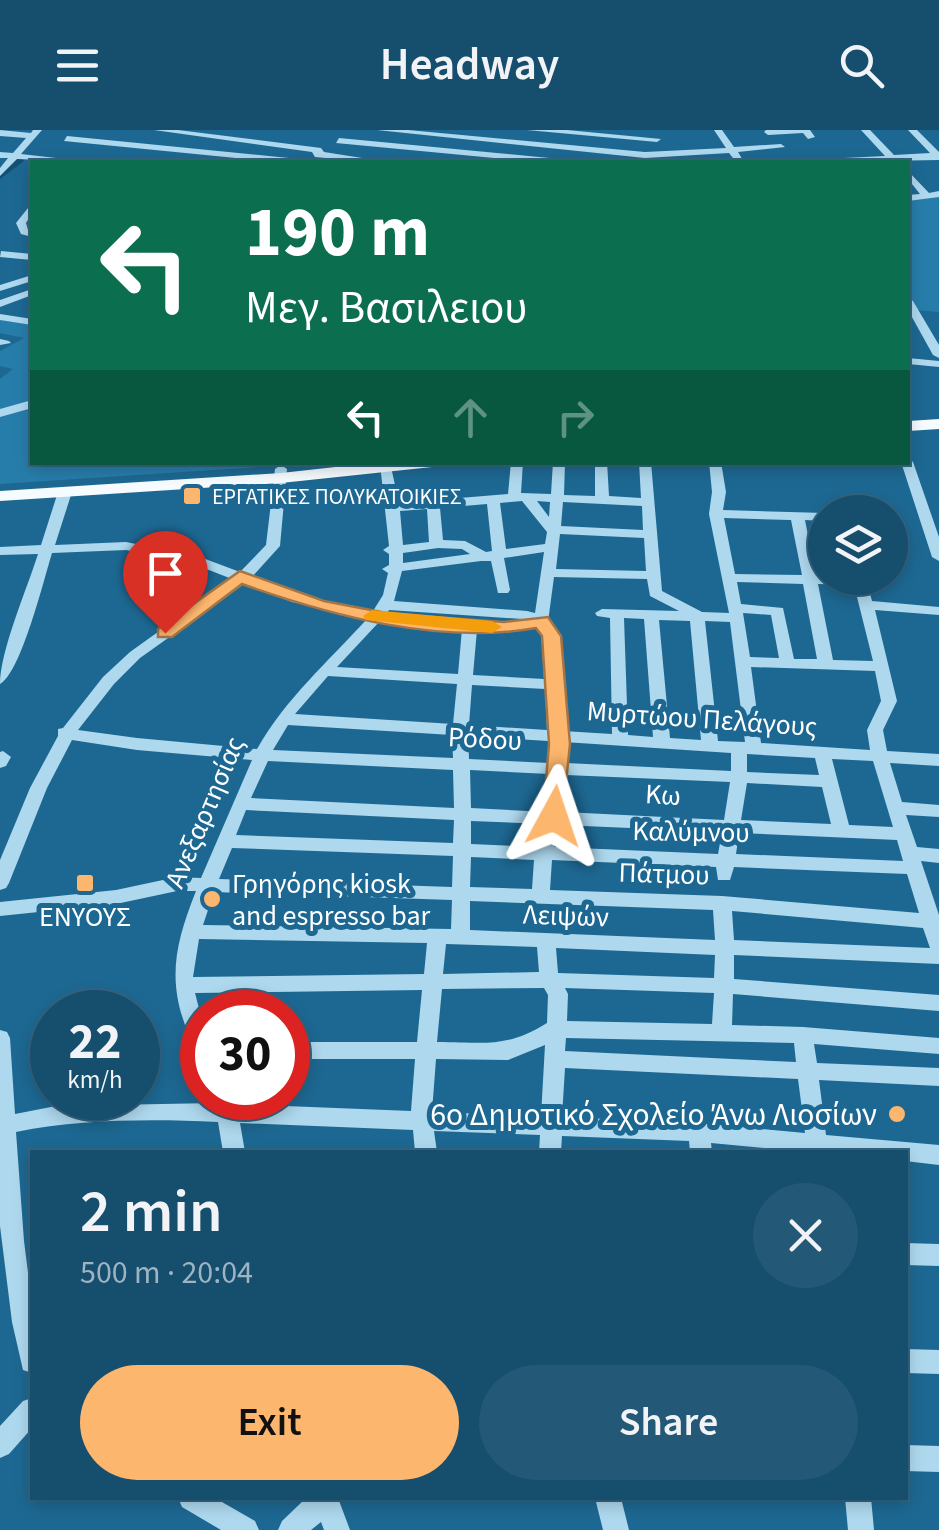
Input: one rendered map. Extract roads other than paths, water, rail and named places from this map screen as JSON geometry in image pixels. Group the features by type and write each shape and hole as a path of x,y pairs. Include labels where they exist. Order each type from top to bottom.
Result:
{"main road":[{"path":"910,426 939,424"},
{"path":"0,496 64,495 341,465"},
{"path":"0,487 404,465"}],"street":[{"path":"106,153 138,130"},
{"path":"158,130 364,160"},
{"path":"209,160 251,130"},
{"path":"381,130 646,155 781,147"},
{"path":"436,160 469,130"},
{"path":"531,130 662,133 673,143"},
{"path":"718,130 739,160"},
{"path":"768,131 806,130 811,136"},
{"path":"865,130 894,160 938,156"},
{"path":"303,160 340,136 358,131"},
{"path":"768,131 791,160"},
{"path":"561,160 591,132"},
{"path":"914,132 938,156"},
{"path":"914,132 927,133"},
{"path":"0,134 37,133"},
{"path":"2,170 37,133"},
{"path":"646,155 662,133"},
{"path":"172,148 193,134"},
{"path":"340,136 384,146 538,160"},
{"path":"67,139 281,160"},
{"path":"0,143 27,146"},
{"path":"371,160 384,146"},
{"path":"0,155 55,160"},
{"path":"910,176 933,195"},
{"path":"30,209 21,224 24,232 30,234"},
{"path":"1,254 30,258"},
{"path":"0,288 30,279"},
{"path":"0,304 30,293"},
{"path":"13,298 30,305"},
{"path":"910,304 939,354"},
{"path":"0,317 30,322"},
{"path":"910,361 939,364"},
{"path":"0,413 30,408"},
{"path":"516,465 520,498 552,538"},
{"path":"541,622 558,497 558,465"},
{"path":"601,465 602,499"},
{"path":"646,465 655,593 668,604 696,615"},
{"path":"715,465 719,492 716,514 742,662 746,748 726,867"},
{"path":"908,465 939,558"},
{"name":"Ανεξαρτησίας","path":"185,990 191,932 238,804 261,755 282,719 379,611 392,591 395,507 385,467"},
{"path":"0,883 64,733 136,655 240,577 273,546 281,473"},
{"path":"0,679 16,646 64,495"},
{"path":"395,507 558,497 648,502"},
{"path":"493,500 494,555 504,590"},
{"path":"433,504 436,544"},
{"path":"716,514 808,516"},
{"path":"796,516 808,571"},
{"path":"391,569 494,555 552,538 651,534"},
{"path":"392,550 436,544 466,545 494,555"},
{"path":"0,551 126,546 195,560 296,599 470,626 526,627 541,622"},
{"path":"548,574 652,575"},
{"path":"728,578 808,580"},
{"path":"813,595 826,664"},
{"path":"863,595 888,701 875,730 880,758 934,921 939,948"},
{"path":"866,606 939,611"},
{"path":"620,740 610,613 696,615 772,608 780,614 787,663"},
{"path":"379,611 527,615 541,622 551,636 558,769 554,816 542,855 541,896"},
{"path":"651,614 662,742"},
{"path":"696,615 710,746"},
{"path":"460,938 460,731 470,626"},
{"path":"742,662 880,666"},
{"path":"322,671 553,686"},
{"name":"Μυρτώου Πελάγους","path":"282,719 939,760"},
{"name":"Ρόδου","path":"64,733 261,755 827,781"},
{"path":"822,754 841,830"},
{"name":"Κω","path":"238,804 904,834"},
{"path":"896,808 939,811"},
{"name":"Καλύμνου","path":"226,841 726,867 939,856"},
{"name":"Πάτμου","path":"0,909 116,897 177,884 722,903 934,921"},
{"path":"722,903 722,1032"},
{"name":"Λειψών","path":"191,932 437,936 939,956"},
{"path":"426,1150 422,1122 437,936"},
{"path":"546,942 549,980 558,994 550,1150"},
{"path":"184,985 549,980 725,986 939,1003"},
{"path":"310,1050 508,1051 530,1044 554,1029 803,1035 939,1046"},
{"path":"803,1035 818,1148"},
{"path":"0,1038 3,1126 30,1354"},
{"path":"555,1058 939,1077"},
{"path":"3,1126 56,1115 180,1108"},
{"path":"310,1112 853,1150"},
{"path":"229,1120 234,1150"},
{"path":"908,1153 939,1155"},
{"path":"908,1254 939,1255"},
{"path":"908,1361 939,1362"},
{"path":"0,1445 30,1412"},
{"path":"908,1458 939,1459"},
{"path":"194,1500 246,1530"},
{"path":"291,1530 321,1500"},
{"path":"323,1500 337,1530"},
{"path":"608,1500 616,1530"},
{"path":"858,1500 861,1530"}],"waterway":[{"path":"0,176 20,159"}],"place":[{"name":"ΕΡΓΑΤΙΚΕΣ ΠΟΛΥΚΑΤΟΙΚΙΕΣ","path":"192,496"},
{"name":"ΕΝΥΟΥΣ","path":"85,883"},
{"name":"Γρηγόρης kiosk and espresso bar","path":"212,899"},
{"name":"6ο Δημοτικό Σχολείο Άνω Λιοσίων","path":"897,1114"}]}
